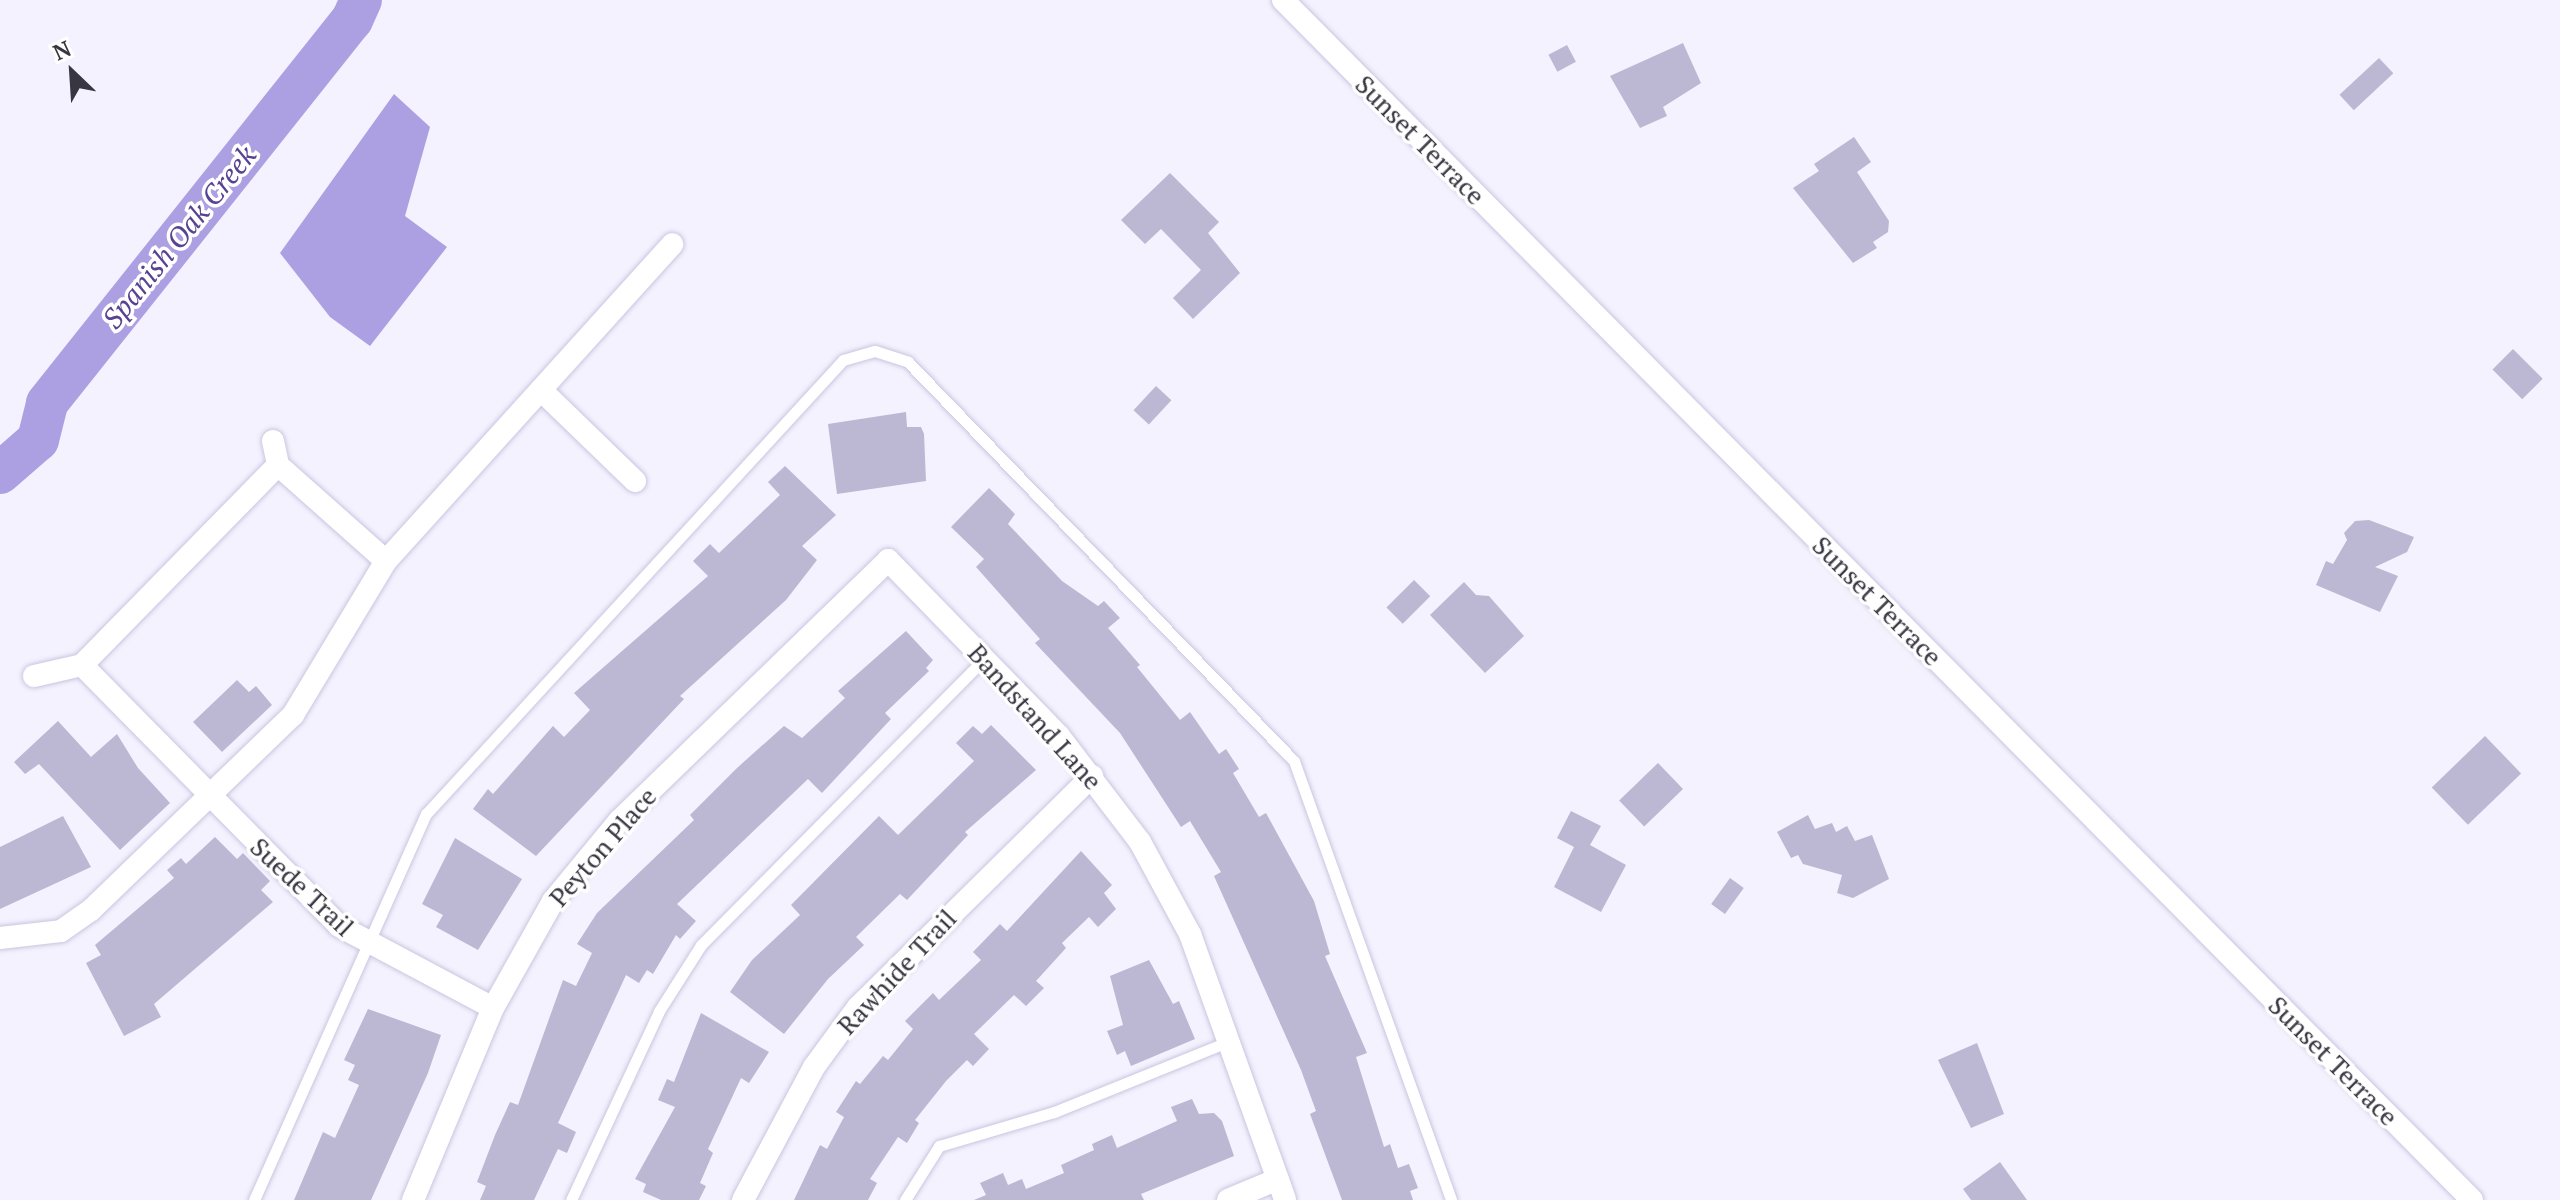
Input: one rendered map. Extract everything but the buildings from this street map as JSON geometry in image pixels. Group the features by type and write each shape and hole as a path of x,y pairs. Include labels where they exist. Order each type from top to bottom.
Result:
{"street":[{"name":"Sunset Terrace","path":"1283,0 2472,1200"},
{"path":"0,938 61,931 91,910 206,795 293,715 386,561 672,244"},
{"path":"541,390 635,481"},
{"path":"273,441 278,465 386,561"},
{"path":"34,676 82,665 278,465"},
{"name":"Bandstand Lane","path":"888,560 1092,776 1140,842 1190,934 1282,1189"},
{"name":"Peyton Place","path":"413,1200 493,1008 553,901 619,821 888,560"},
{"name":"Suede Trail","path":"82,665 206,795 339,926 369,947 493,1008"},
{"name":"Rawhide Trail","path":"743,1200 814,1067 858,1007 1092,776"},
{"path":"1228,1200 1282,1189"}],"lane":[{"path":"254,1200 426,814 843,360 875,351 908,362 1294,761 1451,1200"},
{"path":"571,1200 659,1011 701,945 984,659"},
{"path":"905,1200 939,1146 1054,1112 1230,1041"}],"shaded area":[{"path":"394,94 430,127 405,216 447,247 370,346 330,317 280,253"}],"waterway":[{"name":"Spanish Oak Creek","path":"0,473 38,440 47,403 352,20 361,0"}]}
